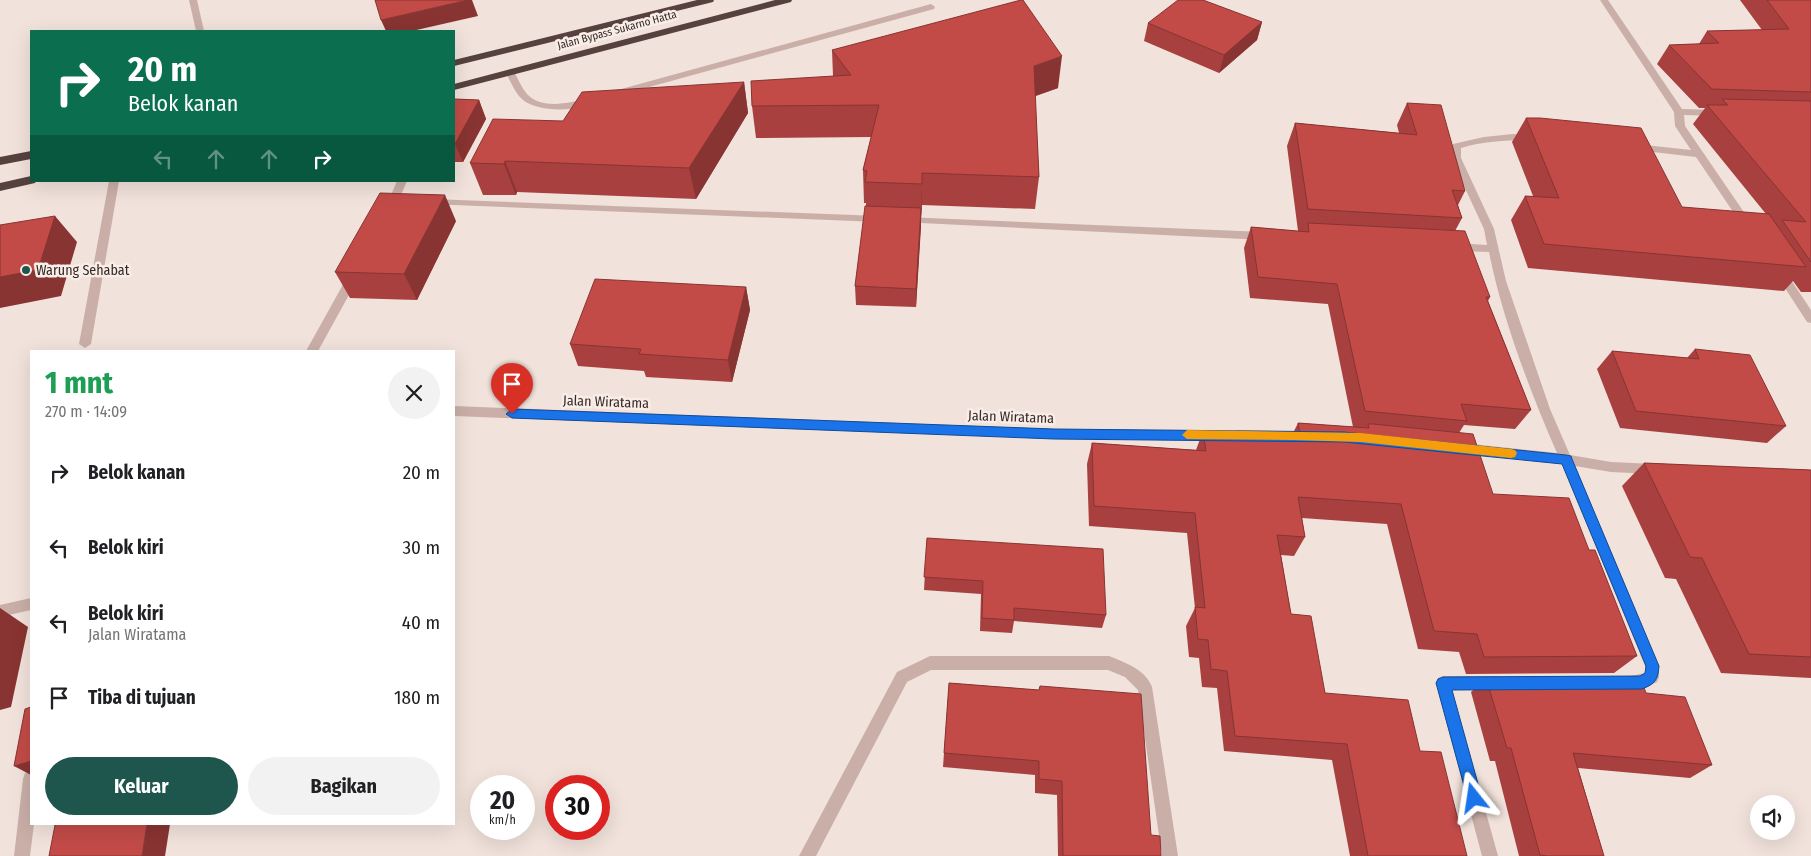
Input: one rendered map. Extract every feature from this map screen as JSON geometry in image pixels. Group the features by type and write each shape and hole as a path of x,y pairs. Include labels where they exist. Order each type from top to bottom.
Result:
{"highway":[{"name":"Jalan Bypass Sukarno Hatta","path":"455,63 709,0"},
{"name":"Jalan Bypass Sukarno Hatta","path":"455,87 787,0"},
{"path":"0,162 30,155"},
{"path":"0,187 30,180"}],"street":[{"path":"193,0 200,30"},
{"path":"1604,0 1679,112 1680,126 1755,236"},
{"path":"510,72 526,99 542,106 575,105 930,7"},
{"path":"1679,112 1726,113"},
{"path":"1539,137 1504,137 1470,141 1456,146 1456,158 1489,229 1500,281 1544,409 1652,666 1652,677 1642,682 1612,683"},
{"path":"1624,146 1700,154"},
{"path":"85,344 114,182"},
{"path":"385,217 399,201 402,182"},
{"path":"424,202 1276,236"},
{"path":"1443,246 1492,249"},
{"path":"1772,261 1811,319"},
{"path":"313,350 358,268"},
{"name":"Jalan Wiratama","path":"455,412 1054,434 1322,436"},
{"path":"1449,447 1566,459 1611,467 1667,470"},
{"path":"0,611 30,604"},
{"path":"807,856 902,677 930,663 1109,663 1130,672 1145,687 1170,856"},
{"path":"1490,856 1443,683 1512,683"},
{"path":"22,856 30,788"}],"building":[{"path":"375,0 468,0 381,20"},
{"path":"1023,0 1062,56 1034,66 1039,177 922,173 922,184 865,182 867,171 863,170 879,105 752,106 751,81 851,75 832,50"},
{"path":"1178,0 1203,0 1262,22 1224,55 1148,23"},
{"path":"1767,0 1811,0 1811,92 1712,89 1669,45 1719,43 1707,31 1789,29"},
{"path":"744,82 689,168 505,161 504,164 470,163 493,119 563,121 582,92"},
{"path":"455,99 479,100 455,144"},
{"path":"1722,99 1811,101 1811,262 1782,220 1806,222 1707,105 1728,105"},
{"path":"1407,103 1441,105 1465,191 1452,190 1462,218 1308,209 1295,123 1417,135"},
{"path":"1526,118 1641,128 1682,207 1769,214 1806,267 1544,244 1525,196 1559,198"},
{"path":"380,193 445,195 404,274 335,272"},
{"path":"865,206 921,208 916,289 855,286"},
{"path":"55,216 38,270 0,277 0,225"},
{"path":"1308,223 1465,231 1490,297 1486,297 1531,410 1461,404 1467,421 1365,411 1337,284 1258,277 1251,227 1309,232"},
{"path":"595,279 746,287 728,360 639,354 641,349 570,344"},
{"path":"1695,349 1750,355 1786,426 1636,411 1612,351 1699,359"},
{"path":"1298,423 1369,428 1368,424 1373,424 1473,434 1493,494 1569,498 1589,550 1595,550 1637,656 1484,657 1477,634 1434,631 1401,504 1298,497 1305,537 1277,535 1291,614 1311,616 1325,693 1408,700 1420,751 1441,752 1467,856 1368,856 1347,744 1235,736 1227,671 1211,669 1208,640 1198,639 1195,607 1205,608 1195,513 1094,506 1092,443 1206,451 1203,431 1301,438"},
{"path":"1644,463 1811,470 1811,657 1749,654 1702,558 1690,557"},
{"path":"927,538 1103,549 1106,615 1014,608 1014,620 982,618 983,581 924,577"},
{"path":"1640,677 1646,693 1685,697 1712,765 1573,753 1604,856 1540,855 1511,748 1507,748 1486,678"},
{"path":"949,683 1039,690 1040,686 1141,694 1151,835 1160,836 1161,856 1063,856 1062,781 1039,779 1039,761 944,753"},
{"path":"30,707 30,761 14,766 25,709"},
{"path":"55,825 147,825 142,856 49,856"}],"slow traffic":[{"path":"1187,435 1293,435 1361,438 1511,453"}],"place":[{"name":"Warung Sehabat","path":"26,270"}],"route":[{"path":"512,414 1054,434 1344,437 1566,459 1652,666 1652,677 1642,682 1443,683 1474,798"}]}
